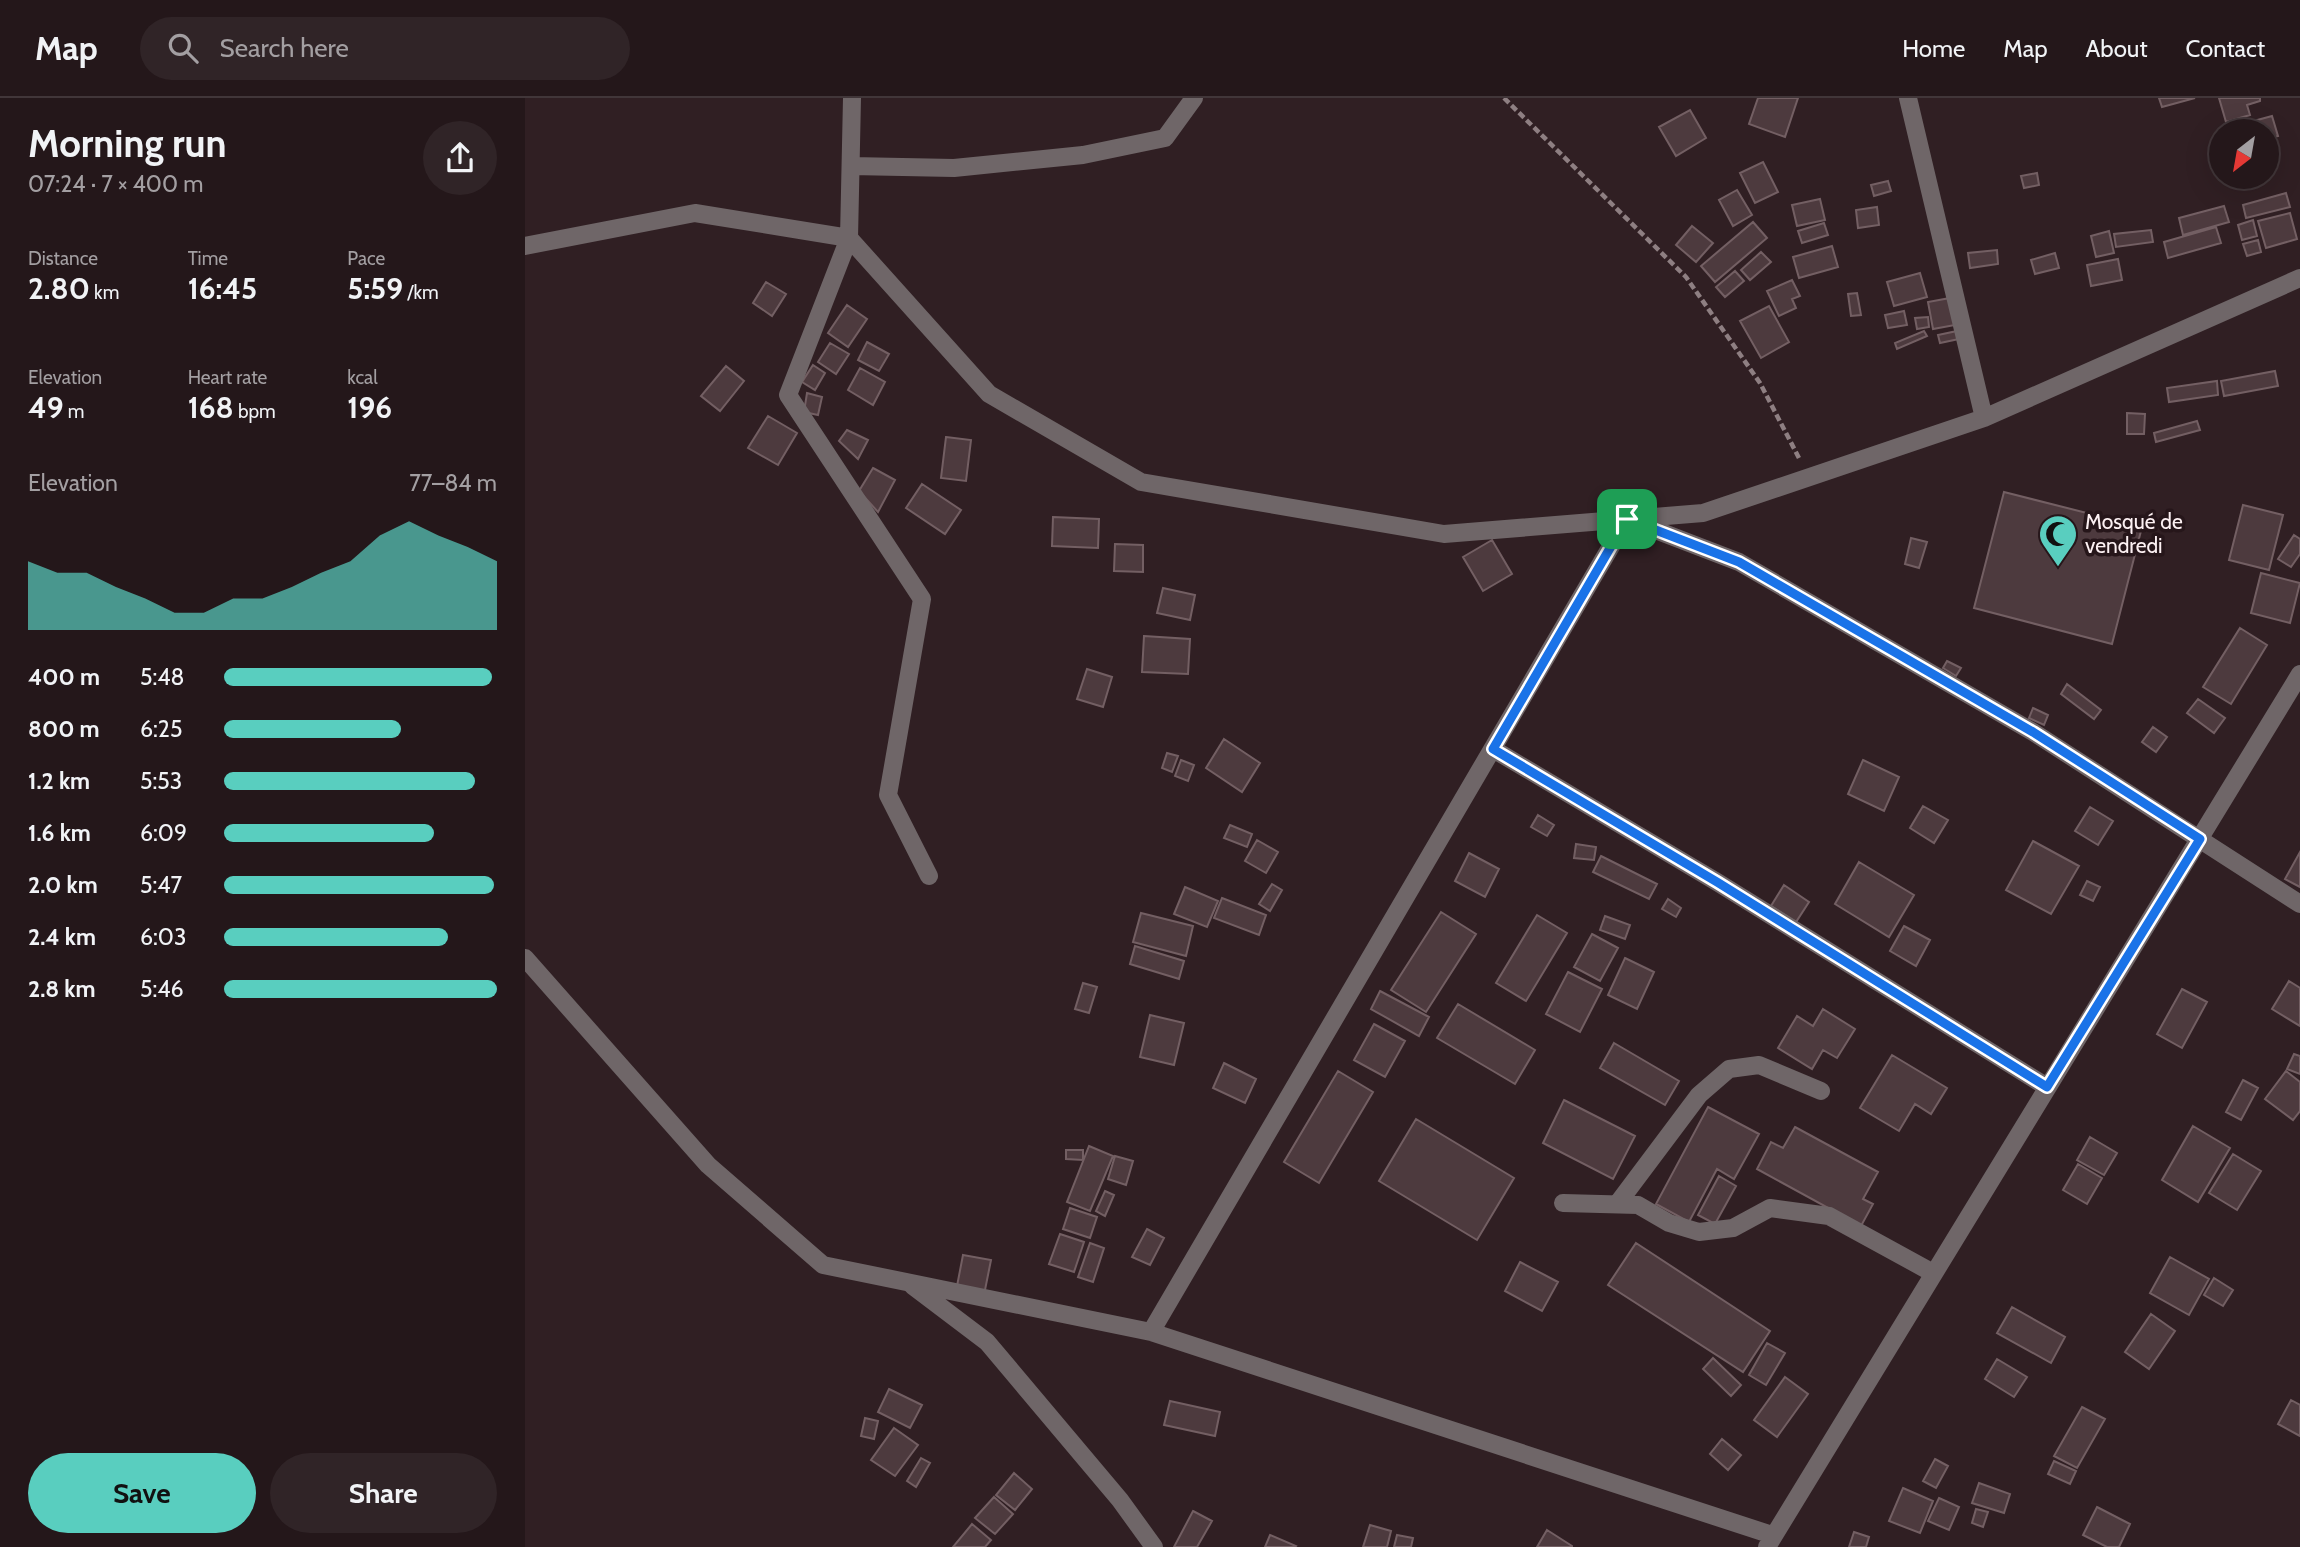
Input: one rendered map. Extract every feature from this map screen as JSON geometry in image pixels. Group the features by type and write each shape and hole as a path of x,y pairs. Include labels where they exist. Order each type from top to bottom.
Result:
{"street":[{"path":"852,98 849,238 787,395 922,599 888,795 929,876"},
{"path":"851,166 954,168 1083,155 1165,138 1194,98"},
{"path":"1908,98 1984,418"},
{"path":"525,246 695,213 849,238 989,394 1141,482 1444,534 1703,513 1984,418 2300,278"},
{"path":"1151,1332 1627,519"},
{"path":"1627,519 1739,562 2033,732 2300,904"},
{"path":"525,958 708,1165 823,1265 1151,1332 1770,1541 2300,674"},
{"path":"1493,749 1717,882 2047,1087"},
{"path":"1618,1203 1699,1095 1729,1069 1759,1065 1821,1091"},
{"path":"1563,1203 1638,1205 1669,1223 1699,1232 1733,1228 1770,1208 1829,1216 1933,1273"},
{"path":"908,1282 987,1342 1120,1500 1154,1547"}],"path":[{"path":"1504,98 1686,276 1760,383 1810,477"}],"building":[{"path":"1758,98 1798,98 1785,137 1749,124"},
{"path":"2159,98 2195,98 2162,107"},
{"path":"2219,98 2260,98 2260,101 2247,105 2250,115 2225,119"},
{"path":"1690,110 1706,138 1676,156 1659,127"},
{"path":"1763,162 1778,192 1755,203 1740,173"},
{"path":"2037,173 2039,185 2024,188 2021,176"},
{"path":"1888,181 1891,191 1874,196 1871,185"},
{"path":"1737,190 1752,215 1733,226 1719,200"},
{"path":"2286,193 2290,207 2246,218 2243,205"},
{"path":"1820,199 1825,220 1797,226 1792,205"},
{"path":"2224,206 2229,222 2183,235 2179,218"},
{"path":"1877,207 1879,225 1858,228 1856,210"},
{"path":"2290,213 2297,239 2266,248 2258,221"},
{"path":"2253,220 2257,236 2242,240 2238,225"},
{"path":"1753,222 1767,238 1715,282 1701,266"},
{"path":"1824,223 1828,235 1802,243 1798,231"},
{"path":"1692,226 1713,243 1696,262 1676,245"},
{"path":"2216,227 2221,243 2168,258 2164,242"},
{"path":"2151,230 2153,242 2116,247 2114,234"},
{"path":"2109,231 2114,253 2096,257 2091,236"},
{"path":"2258,240 2261,252 2247,256 2243,244"},
{"path":"1832,246 1838,267 1799,278 1793,257"},
{"path":"1997,250 1998,264 1970,268 1968,253"},
{"path":"1761,252 1771,262 1750,280 1741,270"},
{"path":"2055,253 2059,268 2035,274 2031,260"},
{"path":"2118,259 2122,280 2091,286 2087,265"},
{"path":"1735,271 1744,281 1725,297 1716,287"},
{"path":"1920,273 1927,297 1894,306 1887,282"},
{"path":"1792,280 1800,296 1792,299 1796,308 1779,316 1767,291"},
{"path":"766,282 786,294 772,316 753,303"},
{"path":"1857,293 1861,315 1851,316 1848,294"},
{"path":"1950,298 1955,325 1933,329 1928,302"},
{"path":"847,305 867,319 848,347 828,333"},
{"path":"1769,306 1789,342 1761,358 1740,321"},
{"path":"1904,311 1907,325 1888,328 1885,315"},
{"path":"1928,317 1929,327 1917,329 1915,318"},
{"path":"1924,331 1927,336 1897,349 1895,343"},
{"path":"1957,331 1959,339 1940,343 1938,335"},
{"path":"867,342 889,354 879,371 858,360"},
{"path":"830,343 849,354 836,374 818,362"},
{"path":"813,365 825,373 815,390 802,382"},
{"path":"726,366 744,381 720,411 701,396"},
{"path":"860,368 885,382 873,405 848,390"},
{"path":"2275,371 2278,386 2224,396 2221,381"},
{"path":"2217,381 2218,395 2169,402 2167,388"},
{"path":"807,393 822,397 818,415 804,412"},
{"path":"2127,413 2145,414 2144,434 2127,434"},
{"path":"768,416 797,433 778,465 748,448"},
{"path":"2197,421 2200,430 2156,442 2154,433"},
{"path":"847,430 868,440 858,459 839,441"},
{"path":"946,437 971,440 966,481 941,478"},
{"path":"873,468 895,480 878,512 859,491"},
{"path":"922,484 961,510 945,534 906,508"},
{"name":"Mosqué de vendredi","path":"2004,492 2142,527 2112,644 1974,608"},
{"path":"2243,505 2283,515 2269,570 2229,560"},
{"path":"1053,517 1099,519 1098,548 1052,546"},
{"path":"2294,535 2300,539 2300,554 2291,567 2278,559"},
{"path":"1911,538 1927,542 1919,568 1905,564"},
{"path":"1492,540 1512,574 1483,591 1463,557"},
{"path":"1115,544 1143,545 1143,572 1114,571"},
{"path":"2261,573 2300,583 2290,623 2251,613"},
{"path":"1163,588 1195,595 1190,620 1157,613"},
{"path":"2240,628 2267,645 2231,704 2203,687"},
{"path":"1144,636 1190,639 1188,674 1142,672"},
{"path":"1947,661 1961,668 1956,676 1943,668"},
{"path":"1087,669 1112,677 1103,707 1077,699"},
{"path":"2067,684 2101,710 2094,719 2061,694"},
{"path":"2198,699 2225,718 2214,733 2187,713"},
{"path":"2033,708 2048,715 2044,725 2029,718"},
{"path":"2153,727 2167,737 2156,752 2142,742"},
{"path":"1224,739 1260,763 1242,792 1206,768"},
{"path":"1167,753 1178,756 1172,772 1162,768"},
{"path":"1181,760 1194,765 1188,781 1175,776"},
{"path":"1863,760 1899,777 1884,811 1848,794"},
{"path":"1923,806 1948,820 1934,843 1910,828"},
{"path":"2090,807 2113,821 2098,845 2075,831"},
{"path":"1538,815 1554,825 1547,836 1531,827"},
{"path":"1230,825 1252,834 1247,847 1224,838"},
{"path":"1257,840 1278,852 1266,873 1245,861"},
{"path":"2033,841 2079,866 2051,914 2006,890"},
{"path":"1576,844 1596,847 1594,860 1574,858"},
{"path":"2300,852 2300,887 2285,879"},
{"path":"1469,853 1499,869 1485,897 1455,881"},
{"path":"1601,856 1657,884 1649,899 1593,872"},
{"path":"1859,862 1914,895 1889,937 1835,904"},
{"path":"2087,881 2100,887 2093,901 2080,895"},
{"path":"1272,884 1282,890 1270,911 1259,904"},
{"path":"1784,885 1809,902 1796,922 1771,906"},
{"path":"1185,887 1218,901 1207,927 1174,914"},
{"path":"1222,898 1266,915 1259,935 1214,918"},
{"path":"1668,899 1681,908 1676,917 1662,909"},
{"path":"1441,912 1476,934 1426,1012 1391,990"},
{"path":"1141,913 1193,926 1186,956 1133,942"},
{"path":"1537,915 1567,933 1526,1001 1496,983"},
{"path":"1605,916 1630,925 1625,939 1600,930"},
{"path":"1904,926 1930,940 1916,966 1890,951"},
{"path":"1592,934 1618,948 1600,981 1574,967"},
{"path":"1135,946 1184,961 1179,979 1130,964"},
{"path":"1625,958 1654,972 1637,1009 1608,995"},
{"path":"1568,972 1602,989 1580,1032 1546,1014"},
{"path":"2289,981 2300,988 2300,1026 2272,1009"},
{"path":"1083,983 1097,987 1089,1013 1075,1009"},
{"path":"2182,989 2207,1002 2182,1048 2157,1034"},
{"path":"1380,991 1429,1017 1419,1036 1371,1009"},
{"path":"1458,1004 1535,1050 1515,1084 1437,1038"},
{"path":"1823,1009 1855,1029 1837,1058 1823,1050 1812,1069 1778,1048 1797,1016 1813,1026"},
{"path":"1150,1015 1184,1023 1174,1065 1140,1057"},
{"path":"1374,1024 1405,1041 1385,1077 1354,1060"},
{"path":"1614,1043 1679,1081 1665,1105 1600,1068"},
{"path":"2294,1054 2300,1056 2300,1074 2287,1069"},
{"path":"1892,1055 1947,1088 1931,1114 1915,1104 1899,1131 1860,1108"},
{"path":"1224,1063 1256,1079 1245,1103 1213,1088"},
{"path":"1338,1071 1373,1092 1319,1183 1284,1162"},
{"path":"2286,1071 2300,1082 2300,1111 2293,1120 2265,1099"},
{"path":"2243,1080 2258,1088 2241,1120 2226,1112"},
{"path":"1564,1100 1635,1136 1613,1179 1543,1143"},
{"path":"1708,1107 1759,1134 1734,1179 1717,1169 1689,1222 1656,1204"},
{"path":"1416,1119 1514,1178 1477,1240 1379,1181"},
{"path":"2193,1126 2230,1148 2198,1202 2162,1180"},
{"path":"1795,1127 1878,1172 1863,1199 1873,1204 1861,1226 1757,1169 1771,1142 1783,1148"},
{"path":"2090,1137 2117,1153 2104,1175 2077,1160"},
{"path":"1089,1146 1113,1156 1090,1211 1067,1202"},
{"path":"1066,1150 1083,1150 1083,1160 1066,1159"},
{"path":"2233,1154 2261,1171 2237,1210 2209,1193"},
{"path":"1115,1156 1133,1161 1126,1185 1108,1179"},
{"path":"2078,1164 2102,1178 2087,1204 2063,1190"},
{"path":"1719,1176 1736,1186 1715,1224 1698,1215"},
{"path":"1105,1191 1114,1195 1105,1216 1096,1211"},
{"path":"1070,1208 1097,1217 1090,1238 1063,1229"},
{"path":"1147,1229 1164,1238 1150,1265 1132,1257"},
{"path":"1060,1234 1084,1242 1074,1272 1049,1264"},
{"path":"1090,1243 1104,1248 1093,1282 1078,1277"},
{"path":"1636,1243 1770,1331 1743,1372 1608,1285"},
{"path":"963,1255 991,1260 984,1295 957,1286"},
{"path":"2170,1257 2209,1279 2189,1315 2150,1293"},
{"path":"1520,1262 1558,1282 1542,1311 1505,1291"},
{"path":"2214,1278 2233,1290 2223,1306 2204,1295"},
{"path":"2012,1307 2065,1337 2051,1363 1997,1333"},
{"path":"2151,1314 2175,1331 2149,1369 2125,1352"},
{"path":"1767,1343 1785,1353 1766,1385 1749,1375"},
{"path":"1713,1358 1741,1385 1731,1396 1703,1369"},
{"path":"1997,1359 2027,1377 2014,1397 1985,1379"},
{"path":"1785,1377 1808,1394 1777,1437 1754,1420"},
{"path":"889,1389 922,1405 910,1428 878,1412"},
{"path":"2291,1400 2300,1405 2300,1436 2278,1424"},
{"path":"1170,1401 1220,1412 1215,1436 1164,1425"},
{"path":"2082,1407 2105,1419 2077,1468 2054,1456"},
{"path":"865,1418 878,1421 874,1439 861,1436"},
{"path":"894,1428 918,1445 895,1476 871,1460"},
{"path":"1722,1439 1741,1455 1728,1470 1710,1454"},
{"path":"921,1458 930,1463 916,1487 907,1481"},
{"path":"1935,1459 1948,1466 1936,1488 1923,1481"},
{"path":"2054,1461 2076,1471 2070,1484 2048,1474"},
{"path":"1014,1473 1032,1489 1015,1510 996,1495"},
{"path":"1979,1483 2010,1494 2004,1513 1972,1503"},
{"path":"1903,1488 1933,1501 1920,1533 1889,1521"},
{"path":"994,1497 1013,1514 995,1534 975,1518"},
{"path":"1939,1498 1959,1507 1949,1530 1928,1521"},
{"path":"2097,1507 2130,1524 2119,1547 2107,1547 2083,1535"},
{"path":"1976,1509 1988,1512 1983,1527 1972,1523"},
{"path":"1193,1511 1212,1521 1197,1547 1174,1547"},
{"path":"972,1524 991,1540 985,1547 953,1547"},
{"path":"1370,1525 1391,1531 1387,1547 1363,1547"},
{"path":"1547,1530 1572,1546 1572,1547 1537,1547"},
{"path":"1854,1532 1869,1537 1866,1547 1849,1547"},
{"path":"1270,1535 1296,1546 1265,1547"},
{"path":"1397,1535 1413,1538 1411,1547 1394,1547"}],"place":[{"name":"Mosqué de vendredi","path":"2058,568"}],"route":[{"path":"1627,519 1739,562 2033,732 2200,839 2047,1087 1717,882 1493,749 1627,519"}]}
